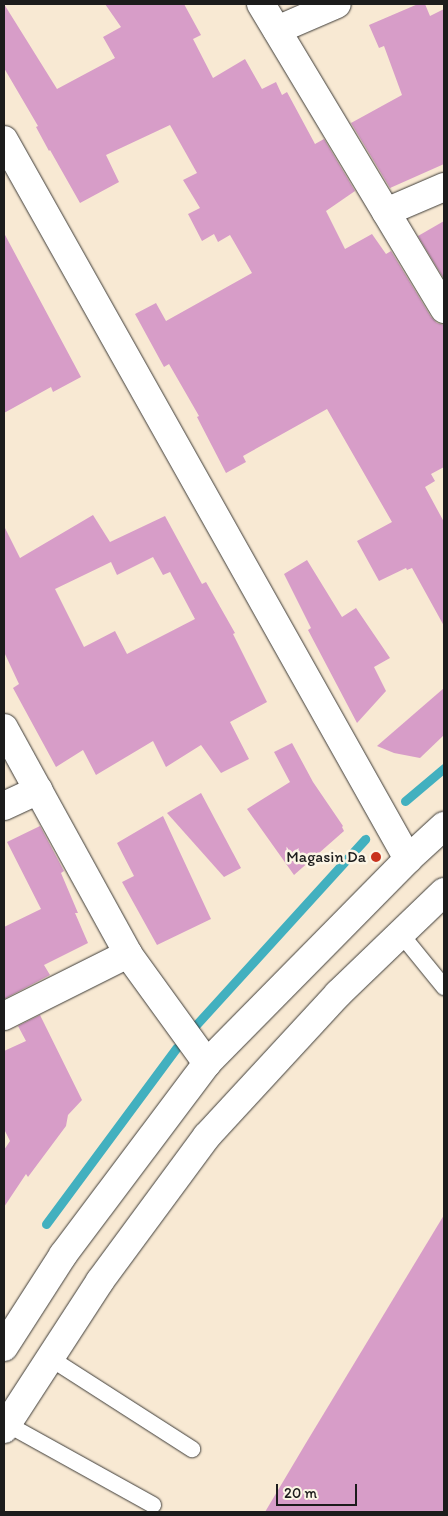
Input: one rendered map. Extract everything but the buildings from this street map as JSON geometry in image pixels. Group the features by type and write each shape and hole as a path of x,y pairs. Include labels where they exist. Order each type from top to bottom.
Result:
{"main road":[{"path":"261,4 444,309"},
{"path":"277,30 337,4"},
{"path":"4,140 408,859"},
{"path":"386,212 444,187"},
{"path":"4,728 128,954 207,1063"},
{"path":"4,806 38,790"},
{"path":"4,1347 63,1255 207,1063 408,859 444,826"},
{"path":"5,1427 100,1281 207,1136 338,994 444,892"},
{"path":"4,1016 128,954"}],"lane":[{"path":"400,933 444,987"},
{"path":"50,1358 192,1449"},
{"path":"5,1427 153,1505"}],"waterway":[{"path":"405,801 444,768"},
{"path":"195,1026 365,839"},
{"path":"46,1224 176,1048"}],"place":[{"name":"Magasin Da","path":"376,857"}]}
